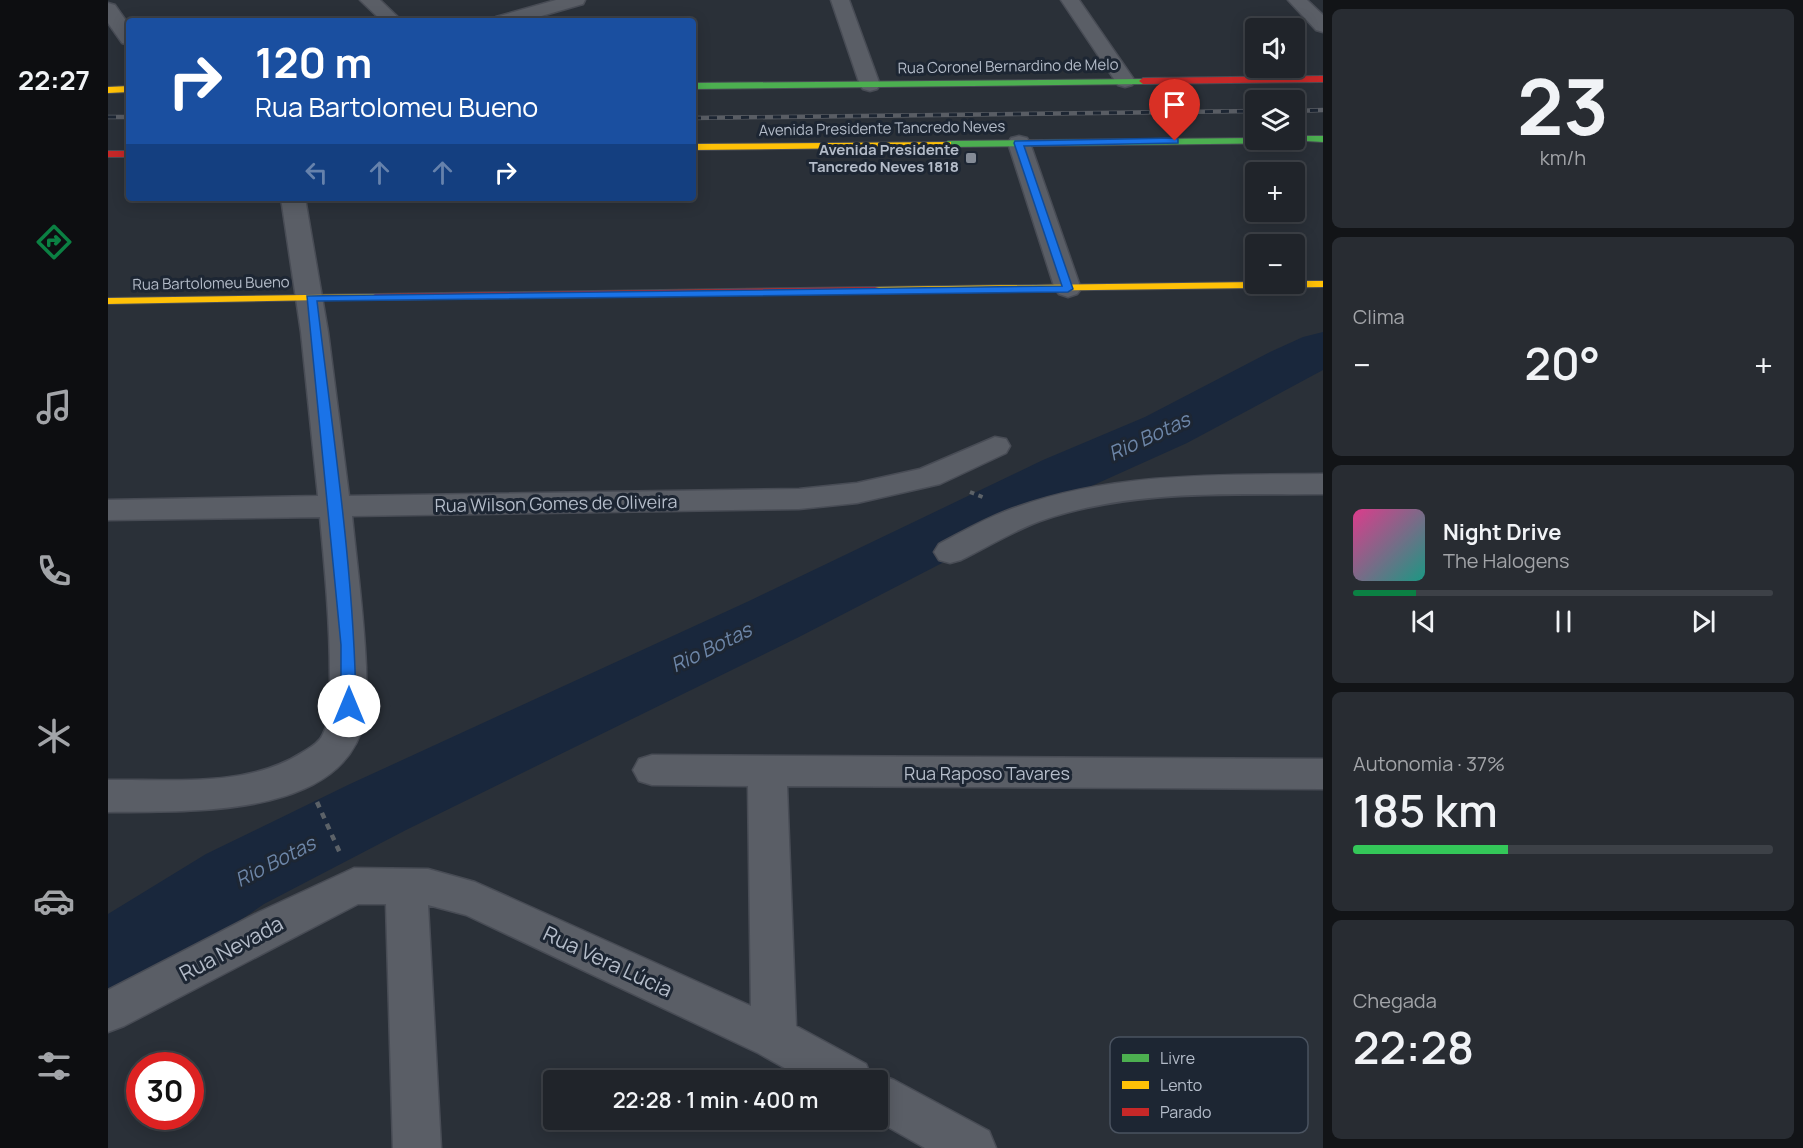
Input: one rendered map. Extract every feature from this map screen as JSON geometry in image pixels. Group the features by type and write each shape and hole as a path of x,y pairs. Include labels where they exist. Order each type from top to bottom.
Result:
{"main road":[{"name":"Rua Coronel Bernardino de Melo","path":"696,86 1323,79"},
{"path":"108,90 126,89"},
{"path":"1305,139 1323,139"},
{"name":"Avenida Presidente Tancredo Neves","path":"696,147 1245,140"},
{"path":"108,154 126,154"},
{"name":"Rua Bartolomeu Bueno","path":"108,301 1323,284"}],"street":[{"path":"369,0 390,18"},
{"path":"513,18 576,0"},
{"path":"840,0 870,85"},
{"path":"1070,0 1125,81"},
{"path":"1297,0 1323,26"},
{"path":"108,9 126,35"},
{"path":"1018,143 1068,289"},
{"path":"108,796 224,793 268,784 304,772 329,755 342,735 349,706 348,645 311,298 294,201"},
{"name":"Rua Wilson Gomes de Oliveira","path":"108,510 799,499 857,493 929,477 995,446"},
{"path":"950,552 1028,514 1078,500 1181,487 1323,484"},
{"name":"Rua Raposo Tavares","path":"652,770 767,773 1323,774"},
{"path":"767,773 774,1038"},
{"name":"Rua Vera Lúcia","path":"354,886 428,887 475,900 774,1038 832,1070"},
{"name":"Rua Nevada","path":"108,1012 354,886"},
{"path":"406,886 417,1148"},
{"path":"888,1101 972,1148"}],"path":[{"path":"929,477 1028,514"},
{"path":"304,772 354,886"}],"waterway":[{"name":"Rio Botas","path":"108,961 235,879 378,807 774,619 1065,474 1166,430 1290,364 1323,349"}],"railway":[{"path":"1305,111 1323,110"},
{"path":"696,118 1245,111"},
{"path":"108,117 126,117"}],"traffic: fast":[{"path":"696,86 1143,81"},
{"path":"1305,139 1323,139"},
{"path":"948,144 1245,140"}],"traffic: slow":[{"path":"108,90 126,89"},
{"path":"696,147 948,144"},
{"path":"875,290 1323,284"},
{"path":"108,301 375,297"}],"traffic: jam":[{"path":"1143,81 1323,79"},
{"path":"108,154 126,154"},
{"path":"375,297 875,290"}],"place":[{"name":"Avenida Presidente Tancredo Neves 1818","path":"971,158"}],"route":[{"path":"349,706 348,645 311,298 1068,289 1018,143 1175,141"}]}
